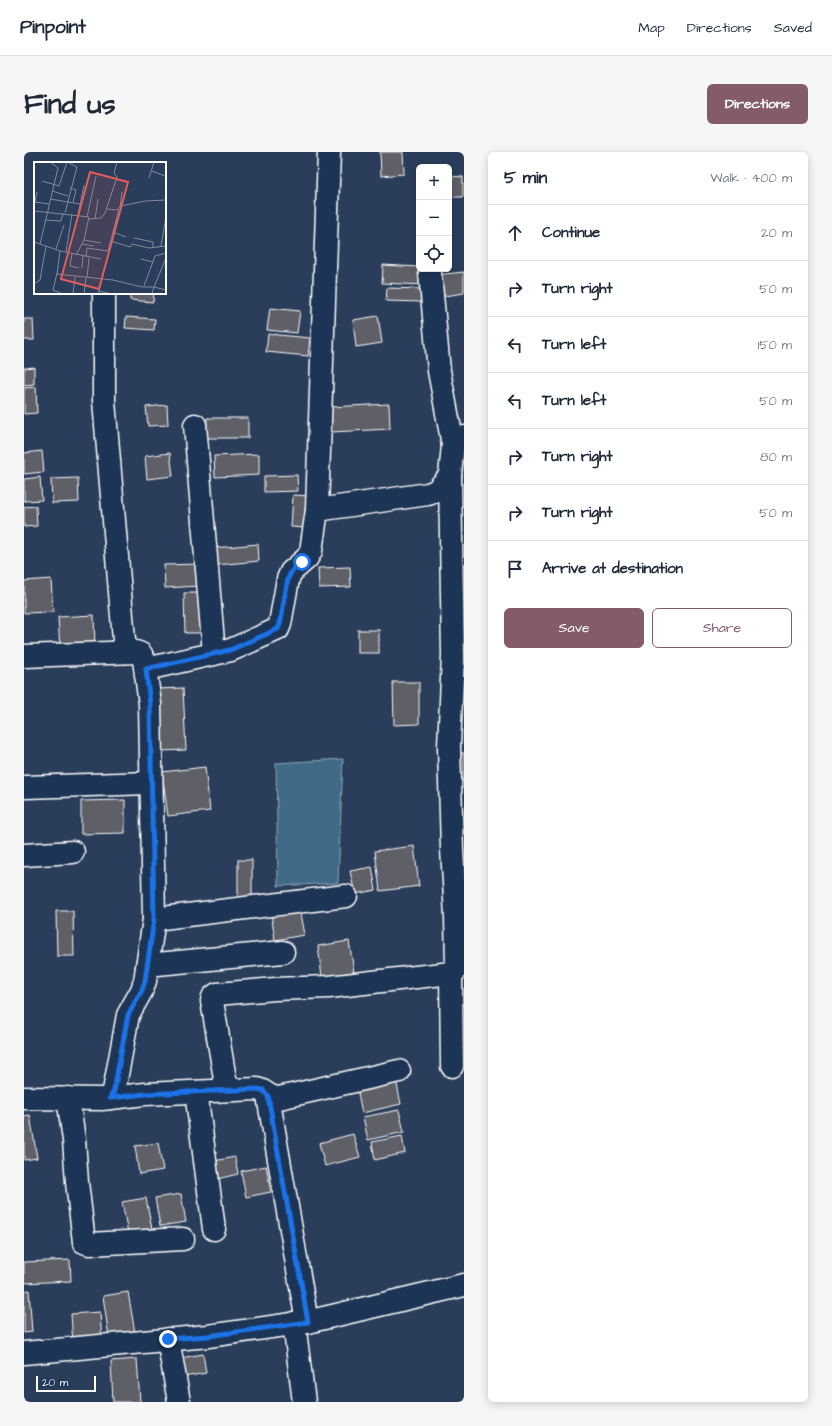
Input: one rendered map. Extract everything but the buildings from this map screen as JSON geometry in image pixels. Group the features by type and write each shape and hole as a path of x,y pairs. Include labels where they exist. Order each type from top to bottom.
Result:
{"street":[{"path":"146,669 230,650 278,629 288,579 291,572 307,558 311,551 317,510 329,152"},
{"path":"229,1090 225,1079 212,1002 213,997 217,994 276,989 329,987 451,973 455,971 457,967 457,747 453,655 450,476 451,453 459,441 439,371 430,273"},
{"path":"104,294 104,401 125,652"},
{"path":"195,426 214,654"},
{"path":"317,510 428,494 436,491 450,476"},
{"path":"24,656 136,652 141,654 146,669 150,704 154,919 145,981 142,990 128,1015 114,1091 110,1098"},
{"path":"25,787 151,783"},
{"path":"24,855 73,852"},
{"path":"154,919 346,896"},
{"path":"147,965 283,952"},
{"path":"451,973 452,1066"},
{"path":"24,1098 102,1099 145,1094 257,1089 263,1090 268,1096 279,1098 399,1071"},
{"path":"196,1092 214,1229"},
{"path":"268,1096 301,1322 304,1402"},
{"path":"68,1098 74,1140 84,1242 88,1244 182,1239"},
{"path":"24,1353 208,1336 301,1322 464,1285"},
{"path":"168,1339 179,1402"}],"water":[{"path":"343,759 338,883 278,886 276,763"}],"route":[{"path":"168,1339 208,1336 308,1322 268,1096 263,1090 257,1089 145,1094 110,1098 114,1091 128,1015 142,990 145,981 154,919 150,704 146,669 230,650 278,629 288,579 291,572 302,562"}]}
